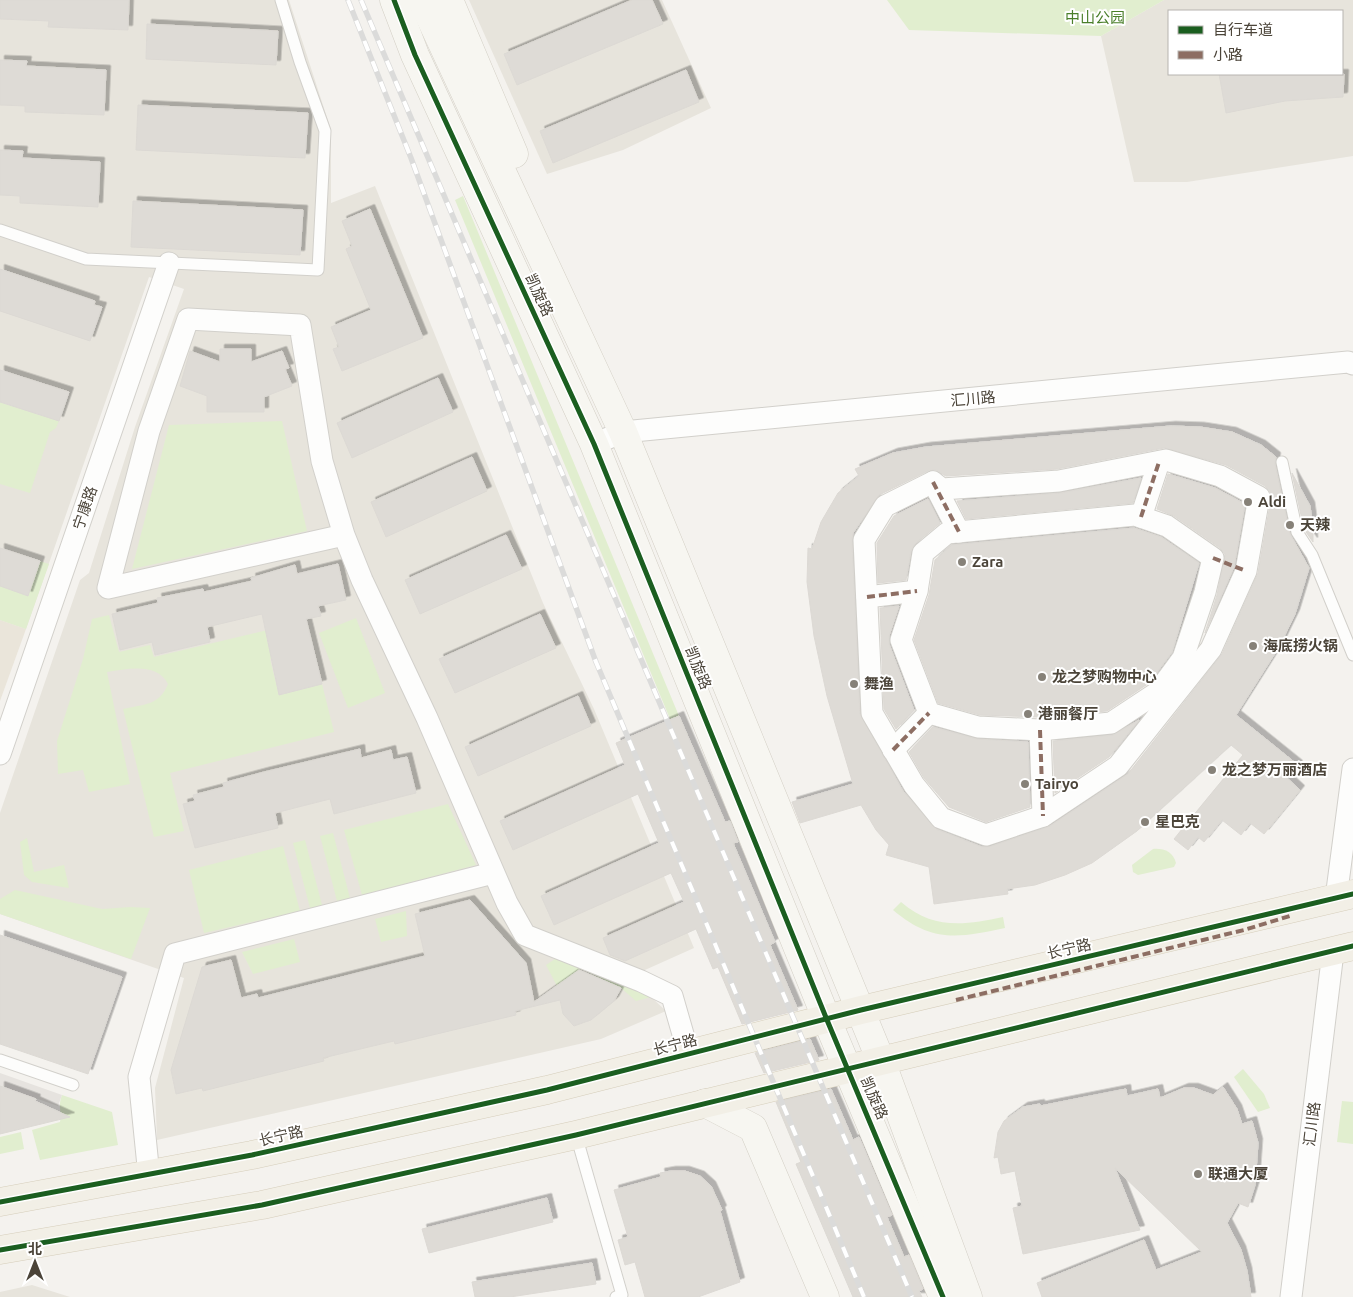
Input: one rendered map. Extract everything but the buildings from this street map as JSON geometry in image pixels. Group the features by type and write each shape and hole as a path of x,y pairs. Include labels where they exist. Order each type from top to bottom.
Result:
{"main road":[{"name":"长宁路","path":"0,1202 150,1176 537,1092 861,1010 1344,896"},
{"path":"0,1250 262,1205 576,1135 1343,949"}],"street":[{"name":"凯旋路","path":"385,0 415,55"},
{"name":"凯旋路","path":"394,0 415,55 594,444 827,1020 943,1297"},
{"name":"凯旋路","path":"422,0 623,432 882,1061 968,1297"},
{"name":"凯旋路","path":"449,0 582,318 608,401"},
{"name":"宁康路","path":"0,754 169,263"},
{"path":"344,536 108,588 149,431 188,319 300,325 322,461 344,536 362,580 439,744 493,873 525,935 641,981 672,996 689,1054"},
{"name":"汇川路","path":"594,444 623,432 1338,363 1353,364"},
{"path":"1166,460 1220,476 1259,497 1246,571 1211,649 1118,766 1043,816 986,836 941,818 914,785 872,714 864,540 885,506 933,482 942,489 1059,481 1166,460"},
{"path":"1141,517 1159,462"},
{"path":"933,482 958,532"},
{"path":"929,713 901,640 917,591 923,552 947,533 1135,515 1167,526 1213,558 1246,571"},
{"path":"929,713 978,727 1040,730 1112,723 1158,692 1184,658 1205,592 1213,558"},
{"path":"867,597 917,591"},
{"path":"893,750 929,713"},
{"path":"1040,730 1043,816"},
{"path":"1344,896 1353,769"},
{"path":"150,1176 139,1078 176,954 493,873"},
{"name":"汇川路","path":"1291,1297 1343,949"},
{"path":"705,1103 753,1128 825,1297"}],"lane":[{"path":"0,230 86,259 318,270 325,131 300,62 281,0"},
{"path":"1282,462 1297,532 1312,555 1353,655"},
{"path":"0,1060 73,1085"},
{"path":"576,1135 622,1295 616,1297"}],"shaded area":[{"path":"0,0 289,0 331,130 331,203 375,186 543,603 594,709 694,948 636,974 651,997 666,1011 601,1039 157,1140 155,1088 184,978 0,914 0,813 80,580 89,573 135,427 184,289 149,277 26,629 0,620"},
{"path":"469,0 662,0 711,108 623,150 547,174"},
{"path":"1164,0 1353,0 1353,156 1187,182 1134,182 1101,36"},
{"path":"0,620 26,629 0,701"},
{"path":"0,1073 62,1095 58,1106 0,1086"},
{"path":"32,1285 70,1297 0,1297 0,1292"}],"green space":[{"name":"中山公园","path":"887,0 1164,0 1101,36 909,30"},
{"path":"463,196 679,716 670,719 455,200"},
{"path":"0,402 59,421 56,428 50,432 30,493 0,484"},
{"path":"282,421 307,531 132,569 169,425"},
{"path":"40,561 49,564 26,629 0,620 0,586 28,595"},
{"path":"109,615 119,652 150,645 154,657 306,621 313,647 270,659 279,695 322,684 334,732 170,773 184,831 154,837 123,709 150,703 160,696 168,684 157,672 133,669 107,672 130,784 89,792 83,770 58,774 57,741 83,659 92,619"},
{"path":"356,618 385,693 348,708 319,633"},
{"path":"448,804 476,865 362,895 344,830"},
{"path":"333,833 350,898 337,901 320,836"},
{"path":"27,838 34,872 64,865 69,888 32,882 24,875 20,842"},
{"path":"305,840 322,905 310,908 293,843"},
{"path":"283,846 300,911 204,933 189,870"},
{"path":"1153,849 1161,849 1170,853 1175,859 1174,867 1138,875 1133,872 1132,865"},
{"path":"15,890 102,909 150,908 131,959 0,914 0,899"},
{"path":"901,902 925,917 950,923 976,922 1003,917 1005,928 959,935 933,933 907,921 893,910"},
{"path":"406,911 407,936 381,942 375,919"},
{"path":"294,939 300,962 253,974 242,952"},
{"path":"561,955 651,997 636,1001 621,988 581,969 557,986 546,965"},
{"path":"1243,1069 1264,1094 1270,1108 1258,1112 1234,1077"},
{"path":"62,1095 112,1112 118,1145 40,1160 32,1130 60,1122"},
{"path":"1342,1101 1353,1102 1353,1144 1337,1142"},
{"path":"21,1132 24,1149 0,1154 0,1137"}],"railway":[{"path":"348,0 411,158 596,662 864,1297"},
{"path":"361,0 912,1297"}],"marked path":[{"path":"1141,517 1159,462"},
{"path":"933,482 959,532"},
{"path":"1213,558 1246,571"},
{"path":"867,597 917,591"},
{"path":"893,750 929,713"},
{"path":"1040,730 1043,816"},
{"path":"956,1000 1244,930 1293,915"}],"cycle path":[{"path":"394,0 415,55 594,444 827,1020 943,1297"},
{"path":"0,1202 252,1155 547,1090 861,1010 1353,894"},
{"path":"0,1250 262,1205 576,1135 1353,946"}],"place":[{"name":"Aldi","path":"1248,502"},
{"name":"天辣","path":"1290,525"},
{"name":"Zara","path":"962,562"},
{"name":"海底捞火锅","path":"1253,646"},
{"name":"龙之梦购物中心","path":"1042,677"},
{"name":"舞渔","path":"854,684"},
{"name":"港丽餐厅","path":"1028,714"},
{"name":"龙之梦万丽酒店","path":"1212,770"},
{"name":"Tairyo","path":"1025,784"},
{"name":"星巴克","path":"1145,822"},
{"name":"联通大厦","path":"1198,1174"}]}
